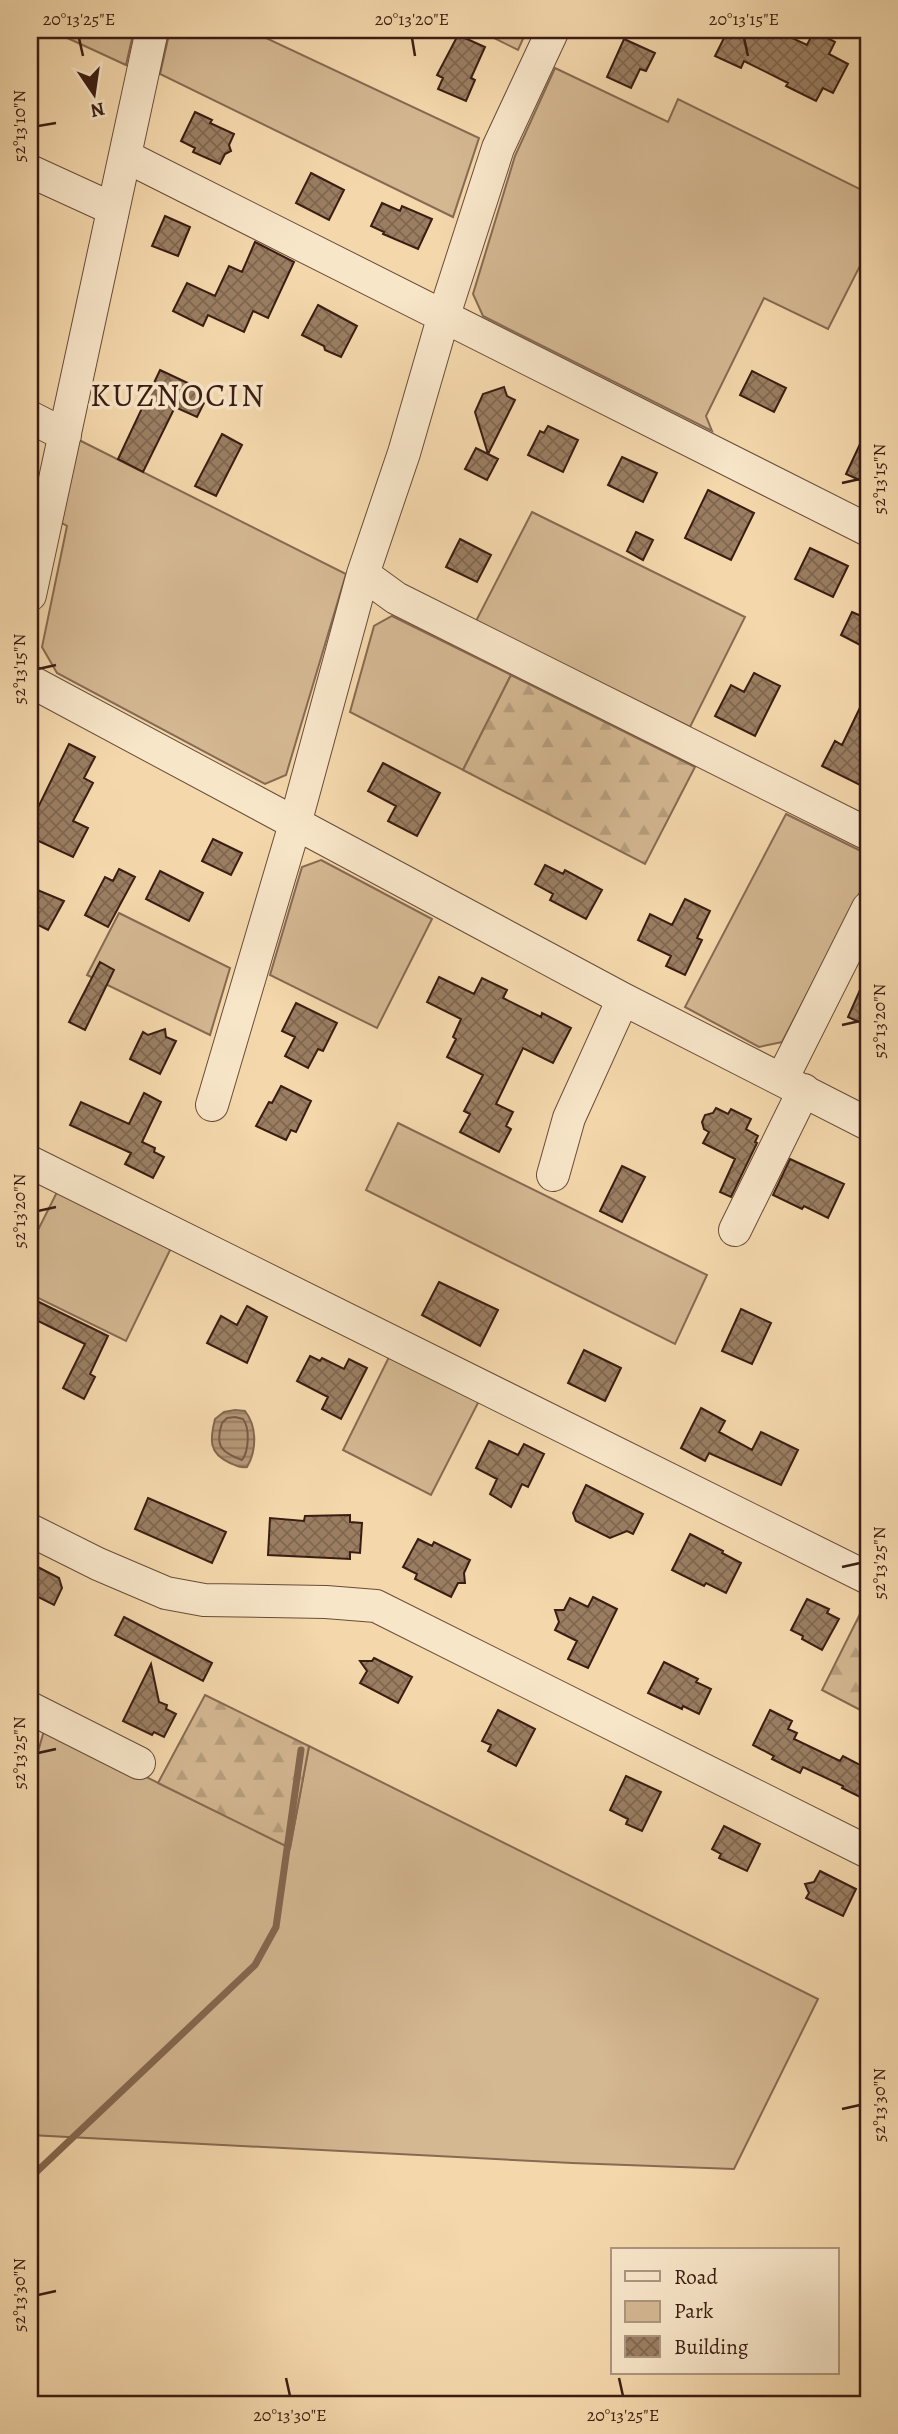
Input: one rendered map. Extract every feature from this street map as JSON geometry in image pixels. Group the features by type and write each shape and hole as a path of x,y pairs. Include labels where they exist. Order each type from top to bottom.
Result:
{"street":[{"path":"30,595 152,30"},
{"path":"212,1105 295,824 363,574 404,453 444,315 498,148 553,30"},
{"path":"125,156 868,530"},
{"path":"30,171 113,209"},
{"path":"30,417 65,435"},
{"path":"363,574 396,598 868,834"},
{"path":"30,681 623,999 868,1124"},
{"path":"735,1230 868,908"},
{"path":"553,1175 569,1118 623,999"},
{"path":"30,1162 868,1577"},
{"path":"30,1530 98,1564 166,1593 204,1600 326,1602 376,1606 868,1852"},
{"path":"30,1708 139,1763"}],"green space":[{"path":"50,30 134,30 126,65"},
{"path":"170,30 249,30 479,138 453,217 160,74"},
{"path":"478,30 527,30 518,50"},
{"path":"555,68 668,122 678,99 868,193 868,250 828,329 764,298 706,416 712,431 483,316 473,294 515,156"},
{"path":"79,440 346,574 286,775 265,784 57,673 42,647 67,526 60,522"},
{"path":"532,512 745,617 690,727 476,621"},
{"path":"392,616 511,675 463,770 350,712 374,626"},
{"path":"511,675 695,767 645,864 463,770"},
{"path":"786,814 861,851 868,867 868,877 782,1042 759,1047 685,1007"},
{"path":"321,860 432,919 377,1028 270,975 302,867"},
{"path":"119,913 230,968 210,1035 87,975"},
{"path":"398,1123 707,1275 675,1344 366,1190"},
{"path":"58,1190 172,1246 126,1341 30,1294 30,1246"},
{"path":"390,1355 480,1399 431,1495 343,1450"},
{"path":"868,1598 868,1714 822,1690"},
{"path":"205,1695 309,1746 290,1848 158,1783"},
{"path":"45,1727 290,1848 309,1746 818,1999 734,2169 30,2135 30,1780"}],"water":[{"path":"245,1411 254,1431 253,1453 247,1467 223,1459 212,1445 215,1419 224,1412"}],"building":[{"path":"728,30 775,30 807,45 814,31 835,42 829,54 848,64 833,93 823,88 816,101 786,86 788,83 744,61 741,68 715,56"},
{"path":"458,35 485,47 471,78 475,80 466,101 438,89 443,78 437,75"},
{"path":"624,39 655,53 646,71 640,69 631,88 607,77"},
{"path":"195,112 212,120 210,123 234,134 229,145 231,151 225,154 220,164 193,152 195,148 181,141"},
{"path":"311,173 344,190 329,220 296,203"},
{"path":"382,203 400,211 402,206 432,219 418,249 371,226"},
{"path":"165,216 190,227 178,256 152,246"},
{"path":"255,242 294,262 268,318 253,311 244,332 208,315 203,326 173,311 187,283 215,296 229,266 242,272"},
{"path":"318,305 357,326 341,357 302,335"},
{"path":"160,370 209,393 197,417 175,407 143,472 118,459"},
{"path":"752,371 786,388 774,412 740,395"},
{"path":"504,387 507,396 515,400 488,454 475,412 483,394"},
{"path":"548,426 578,440 563,472 528,455 540,431 544,433"},
{"path":"868,427 868,484 846,474"},
{"path":"222,434 242,445 216,496 195,486"},
{"path":"476,448 498,459 487,480 465,469"},
{"path":"622,457 657,473 643,502 608,485"},
{"path":"708,490 754,513 731,560 685,538"},
{"path":"636,532 653,540 643,560 627,551"},
{"path":"460,539 491,555 477,582 446,567"},
{"path":"810,548 848,566 833,597 795,579"},
{"path":"852,612 868,619 868,649 841,635"},
{"path":"754,673 780,686 755,736 715,716 731,685 744,692"},
{"path":"868,691 868,789 822,766 835,741 842,745"},
{"path":"69,744 95,757 84,778 93,783 73,821 88,828 73,857 30,837 30,824"},
{"path":"383,763 440,793 417,836 388,821 396,806 368,791"},
{"path":"213,839 242,853 231,875 202,861"},
{"path":"545,865 563,874 565,870 602,890 586,919 550,900 553,894 535,884"},
{"path":"119,869 135,877 108,927 85,915 105,877 113,881"},
{"path":"160,871 203,893 189,921 146,899"},
{"path":"35,889 64,901 48,930 30,921 30,900"},
{"path":"685,899 710,911 697,938 702,940 685,975 666,966 671,956 638,940 650,914 672,925"},
{"path":"100,962 114,970 85,1030 69,1022"},
{"path":"868,972 868,1026 848,1017"},
{"path":"439,977 474,994 482,978 507,990 503,998 571,1028 553,1063 523,1048 496,1104 513,1112 506,1126 511,1129 499,1152 460,1132 470,1114 464,1111 483,1075 447,1057 456,1039 453,1037 461,1019 427,1002"},
{"path":"296,1003 337,1023 323,1051 318,1049 308,1068 285,1056 295,1037 282,1031"},
{"path":"165,1029 166,1037 176,1041 160,1074 130,1059 143,1032 148,1035"},
{"path":"281,1086 311,1101 296,1132 291,1130 286,1140 256,1126"},
{"path":"144,1093 161,1102 142,1142 155,1148 154,1152 164,1157 153,1178 125,1164 131,1153 70,1125 81,1102 129,1124"},
{"path":"716,1108 728,1114 731,1109 751,1119 746,1129 758,1136 731,1197 720,1192 735,1159 703,1143 709,1132 704,1129 702,1122 705,1115 713,1113"},
{"path":"790,1159 844,1184 828,1218 773,1195"},
{"path":"622,1166 645,1177 622,1222 600,1211"},
{"path":"439,1282 498,1310 480,1346 422,1315"},
{"path":"37,1301 108,1336 90,1374 95,1377 84,1399 63,1388 85,1344 30,1317"},
{"path":"247,1306 267,1317 247,1363 207,1343 221,1316 237,1325"},
{"path":"741,1309 771,1323 752,1364 722,1351"},
{"path":"584,1350 621,1368 605,1401 568,1383"},
{"path":"310,1356 320,1361 322,1358 344,1369 349,1359 367,1368 341,1419 322,1409 328,1397 297,1381"},
{"path":"701,1408 725,1421 719,1432 752,1450 761,1432 798,1450 781,1485 709,1453 705,1461 681,1448"},
{"path":"489,1441 518,1455 524,1444 544,1454 528,1487 522,1484 511,1507 490,1494 497,1479 476,1468"},
{"path":"586,1485 643,1514 633,1534 627,1531 610,1538 576,1521 573,1513"},
{"path":"148,1498 226,1532 212,1563 135,1529"},
{"path":"350,1515 350,1522 362,1523 360,1553 350,1552 350,1559 268,1555 270,1518 304,1521 305,1516"},
{"path":"690,1534 741,1563 726,1593 706,1583 704,1586 672,1570"},
{"path":"418,1539 432,1546 434,1542 470,1560 464,1573 465,1583 458,1583 451,1597 415,1579 417,1574 403,1567"},
{"path":"30,1563 59,1578 62,1588 54,1605 30,1593"},
{"path":"593,1597 617,1609 588,1668 568,1659 577,1641 555,1630 559,1622 555,1610 564,1610 570,1598 588,1607"},
{"path":"807,1599 829,1609 827,1613 839,1619 822,1650 791,1630"},
{"path":"124,1617 212,1663 203,1681 115,1635"},
{"path":"374,1658 412,1677 398,1703 360,1683 367,1671 360,1661 372,1661"},
{"path":"664,1662 698,1679 696,1682 711,1689 699,1714 648,1693"},
{"path":"151,1664 159,1702 167,1705 166,1709 176,1714 164,1737 154,1732 152,1735 123,1721"},
{"path":"498,1710 535,1729 516,1766 488,1751 491,1745 482,1741"},
{"path":"770,1710 792,1721 788,1729 797,1733 794,1739 840,1761 843,1756 868,1769 868,1801 803,1767 800,1773 772,1759 774,1756 753,1745"},
{"path":"626,1776 661,1792 642,1831 626,1824 628,1819 610,1810"},
{"path":"724,1826 760,1844 747,1871 719,1858 721,1854 712,1849"},
{"path":"820,1871 856,1889 843,1916 806,1898 809,1893 805,1884 814,1882"}],"waterway":[{"path":"30,2178 255,1965 276,1927 301,1750"}],"district":[{"name":"KUZNOCIN","path":"178,395"}]}
